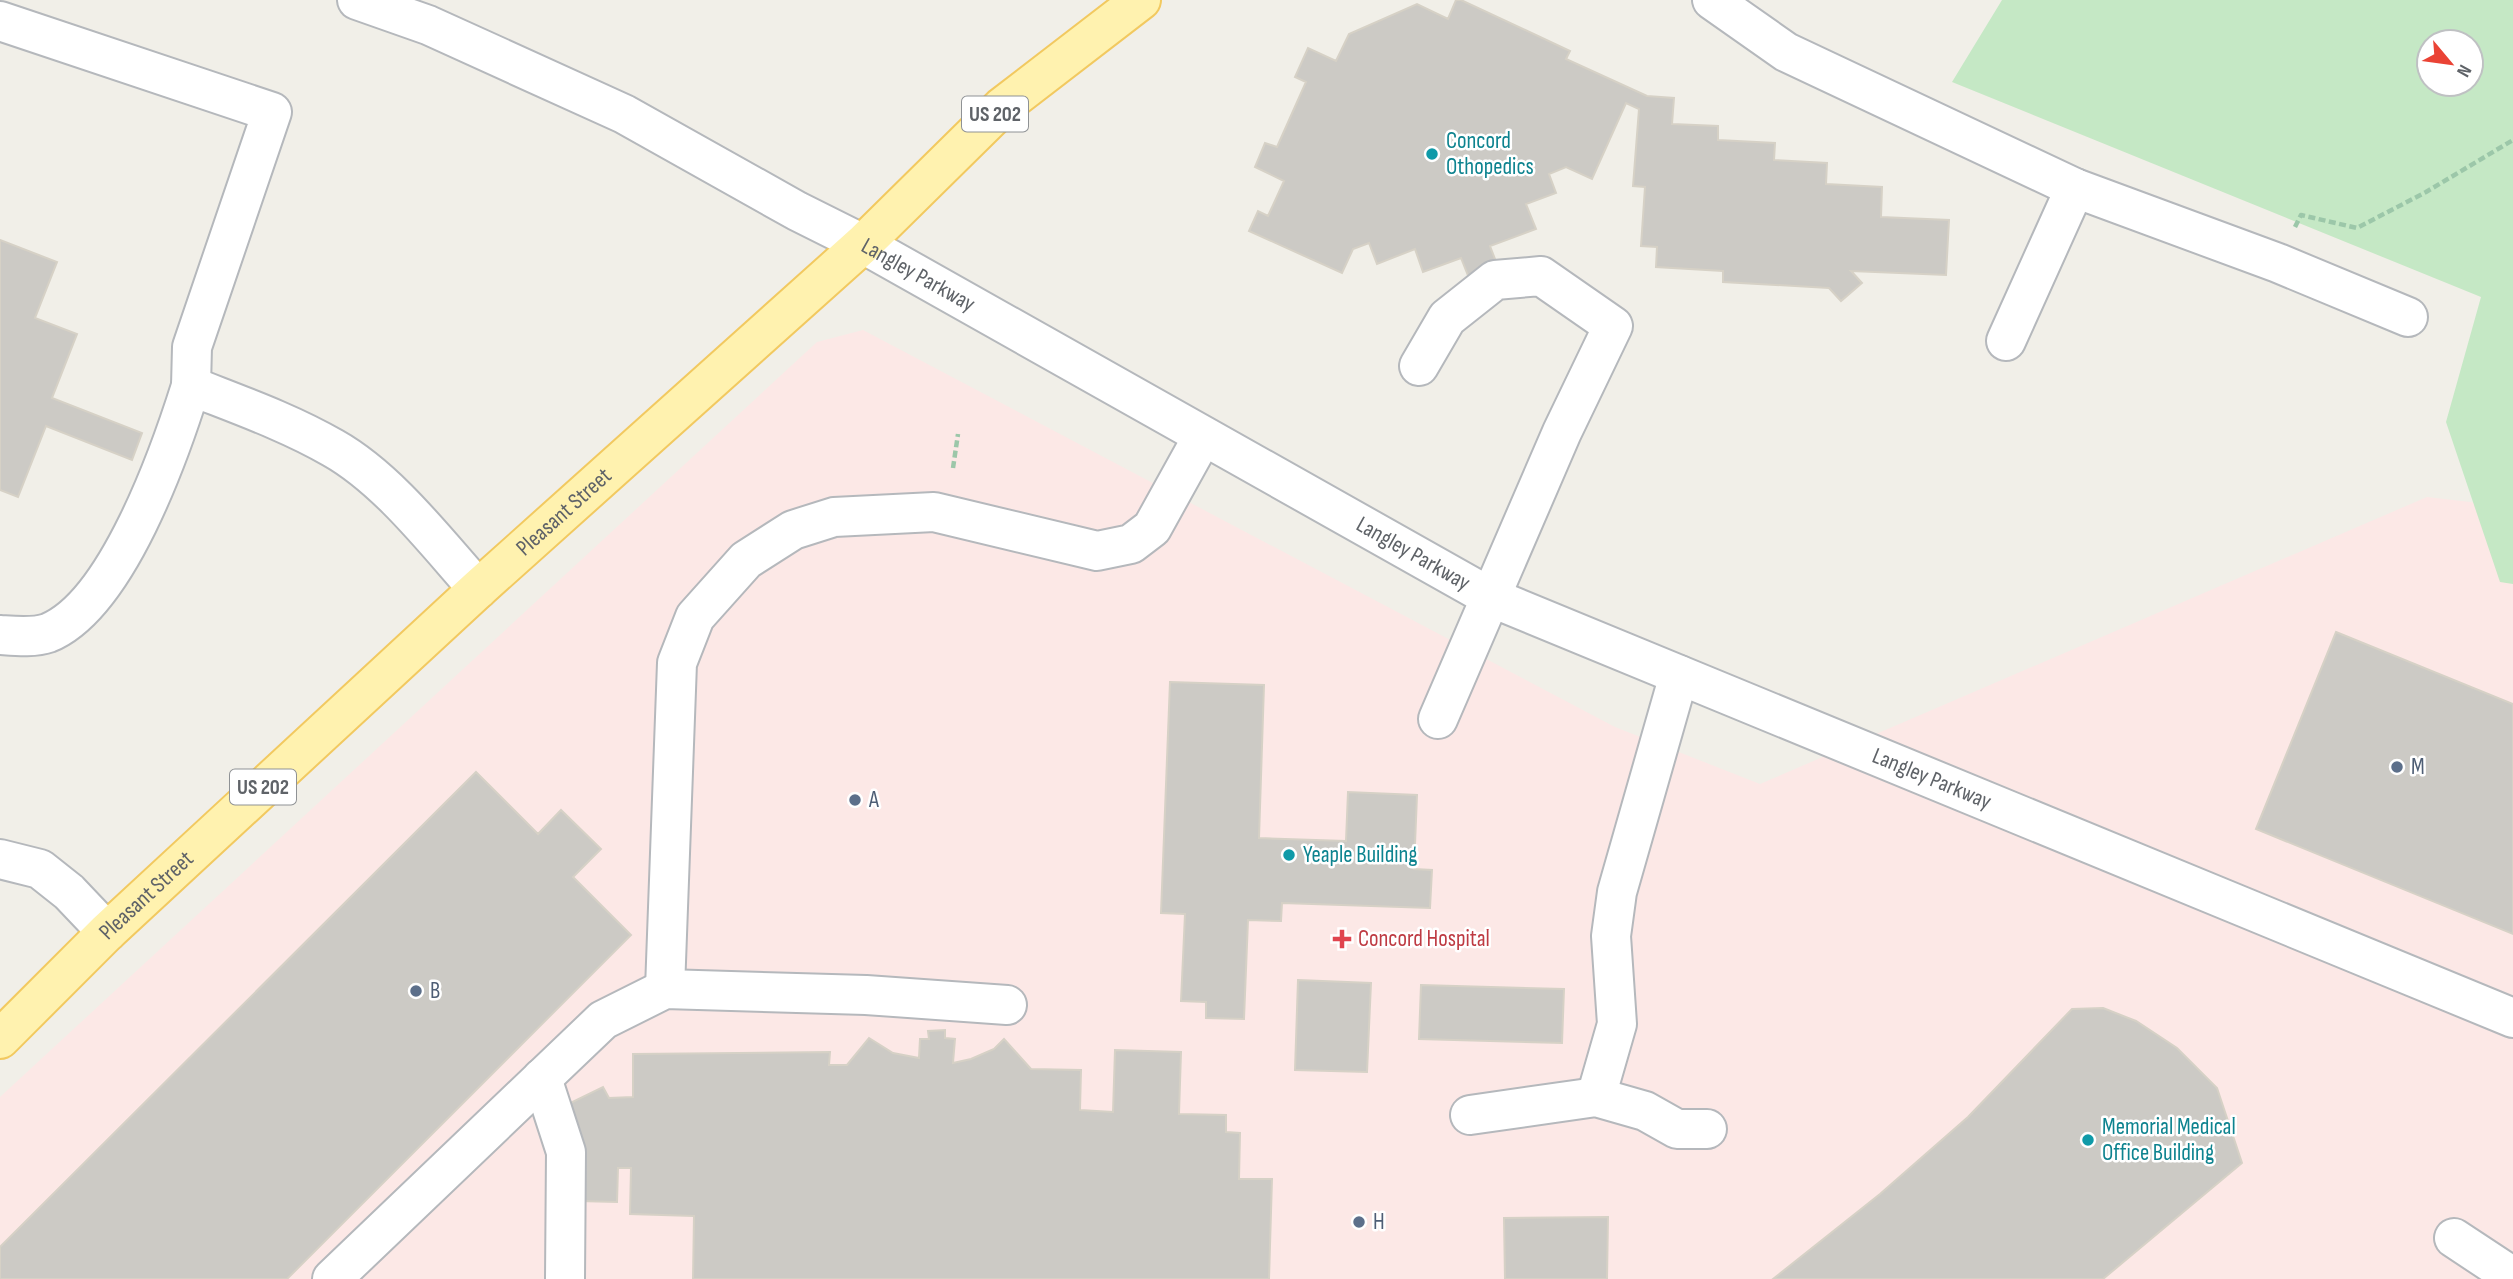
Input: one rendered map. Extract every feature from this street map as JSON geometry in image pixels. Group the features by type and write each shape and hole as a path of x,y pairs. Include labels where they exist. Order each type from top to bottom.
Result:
{"main road":[{"name":"Pleasant Street","path":"0,1039 107,932 478,589 863,244 1002,107 1141,0"}],"street":[{"name":"Langley Parkway","path":"357,0 428,25 624,114 797,211 863,244 1490,597 2513,1018"},
{"path":"1712,0 1786,52 2075,188 2277,263 2408,317"},
{"path":"0,21 272,112 192,347 191,386 169,455 137,525 103,584 74,616 48,633 0,635"},
{"path":"2006,341 2075,188"},
{"path":"1419,366 1447,318 1494,281 1541,276 1613,326 1562,432 1438,719"},
{"path":"191,386 284,423 335,448 402,505 478,589"},
{"path":"666,989 677,663 695,617 746,560 793,530 834,517 934,512 1097,551 1131,544 1152,528 1203,436"},
{"path":"1596,1097 1617,1024 1611,936 1617,892 1679,675"},
{"path":"0,859 40,869 69,892 107,932"},
{"path":"332,1279 603,1020 666,989 866,995 1007,1005"},
{"path":"542,1078 566,1153 565,1279"},
{"path":"1470,1115 1596,1097 1645,1111 1677,1129 1707,1129"},
{"path":"2454,1238 2513,1277"}],"path":[{"path":"2277,263 2301,215 2357,228 2426,192 2513,140"},
{"path":"953,468 958,434"}],"shaded area":[{"name":"Concord Hospital","path":"863,330 1615,727 1760,784 2427,497 2513,507 2513,1279 0,1279 0,1097 817,342"}],"green space":[{"path":"2002,0 2513,0 2513,584 2500,582 2446,422 2481,297 1952,82"}],"building":[{"name":"Concord Othopedics","path":"1456,0 1570,51 1566,59 1647,96 1674,98 1672,124 1718,126 1718,140 1775,143 1774,160 1827,163 1826,184 1882,187 1881,217 1949,220 1946,275 1851,271 1862,283 1841,301 1829,288 1723,282 1723,271 1656,267 1657,247 1641,246 1645,187 1633,186 1639,109 1626,103 1592,179 1566,167 1549,174 1556,193 1526,204 1536,229 1490,246 1498,267 1469,278 1461,258 1423,272 1415,249 1377,264 1369,243 1353,249 1342,273 1249,231 1258,211 1268,216 1284,181 1255,167 1265,143 1277,147 1306,82 1295,77 1308,48 1336,61 1349,34 1417,4 1448,19"},
{"path":"0,240 57,262 35,318 77,334 52,398 142,433 132,460 46,426 18,497 0,490"},
{"name":"M","path":"2336,632 2513,704 2513,934 2256,829"},
{"name":"Yeaple Building","path":"1170,682 1264,685 1259,838 1346,841 1348,792 1417,795 1414,869 1432,870 1430,908 1282,903 1281,921 1248,920 1244,1019 1206,1018 1206,1002 1181,1001 1185,914 1161,913"},
{"name":"B","path":"476,772 538,834 561,810 601,849 573,877 631,935 287,1279 0,1279 0,1247"},
{"path":"1298,980 1371,983 1367,1072 1295,1070"},
{"path":"1421,985 1564,989 1562,1043 1419,1039"},
{"name":"Memorial Medical Office Building","path":"2103,1008 2136,1021 2177,1048 2217,1088 2242,1163 2103,1279 1773,1279 1880,1194 1968,1117 2072,1009"},
{"path":"945,1030 945,1038 955,1039 953,1063 994,1049 1004,1039 1031,1069 1081,1070 1080,1110 1113,1112 1115,1050 1181,1052 1179,1114 1226,1115 1226,1132 1240,1133 1239,1179 1272,1179 1269,1279 693,1279 694,1216 630,1214 631,1168 618,1168 617,1202 578,1201 562,1107 603,1087 609,1098 633,1097 633,1054 830,1052 829,1065 847,1065 869,1038 893,1053 919,1058 920,1039 929,1039 928,1031"},
{"path":"1608,1217 1607,1279 1505,1279 1504,1218"}],"place":[{"name":"Concord Othopedics","path":"1432,154"},
{"name":"M","path":"2397,767"},
{"name":"A","path":"855,800"},
{"name":"Yeaple Building","path":"1289,855"},
{"name":"Concord Hospital","path":"1342,939"},
{"name":"B","path":"416,991"},
{"name":"Memorial Medical Office Building","path":"2088,1140"},
{"name":"H","path":"1359,1222"}]}
